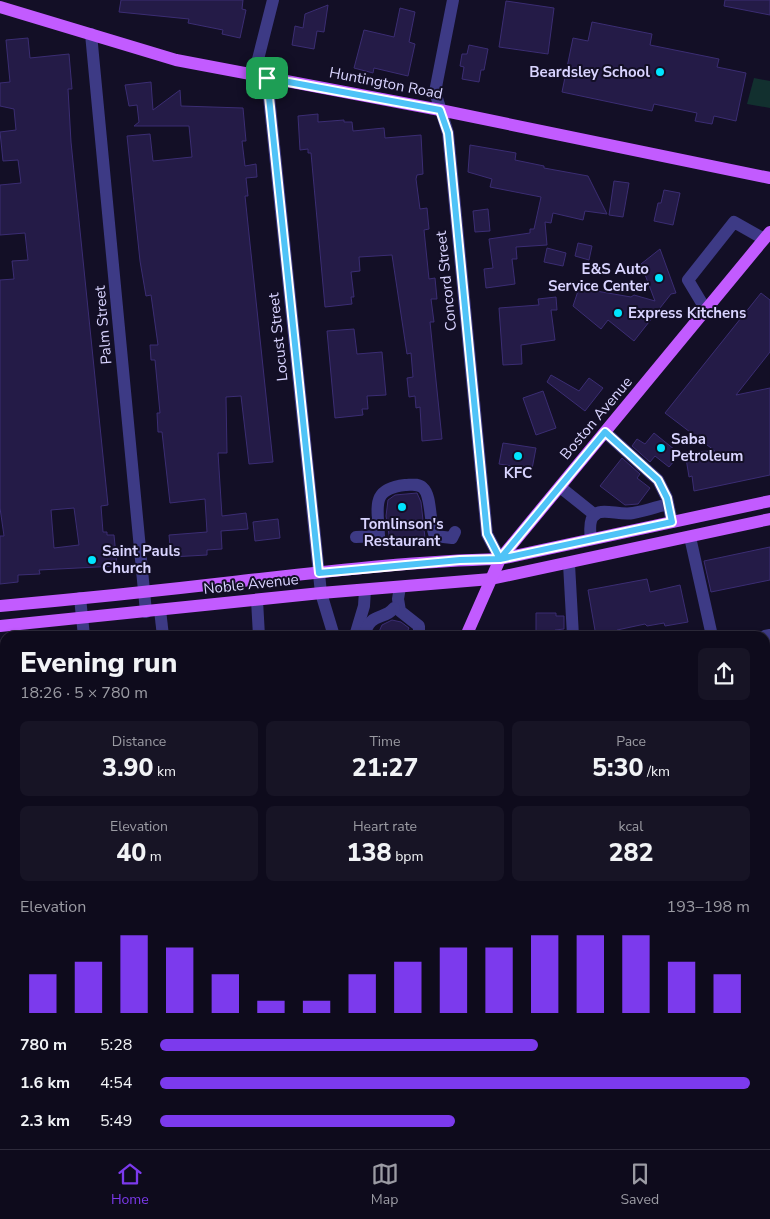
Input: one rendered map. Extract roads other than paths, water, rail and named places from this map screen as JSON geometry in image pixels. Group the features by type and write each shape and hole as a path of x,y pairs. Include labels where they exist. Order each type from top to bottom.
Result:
{"main road":[{"name":"Huntington Road","path":"0,7 176,60 440,110 770,178"},
{"name":"Boston Avenue","path":"468,631 500,559 767,235"},
{"name":"Noble Avenue","path":"0,606 144,593 319,573 460,560 500,559 770,500"},
{"name":"Noble Avenue","path":"0,626 320,593 491,579 569,564 770,519"}],"street":[{"path":"254,75 273,0"},
{"name":"Concord Street","path":"453,0 435,92 448,133 487,534 500,559"},
{"name":"Palm Street","path":"91,34 146,612"},
{"name":"Locust Street","path":"267,78 320,593 332,631"},
{"path":"706,310 688,280 734,222 767,235"},
{"path":"605,432 651,471 658,480 668,504 672,522"},
{"path":"356,538 379,536 378,499 382,492 390,487 417,484 424,488 427,496 435,536 452,538 456,532"},
{"path":"560,487 595,515"},
{"path":"591,539 589,526 595,515 612,511 633,513 668,504"},
{"path":"690,537 711,631"},
{"path":"569,564 573,631"},
{"path":"366,631 370,623 376,617 390,613 396,607 400,587"},
{"path":"356,631 366,590"},
{"path":"80,598 83,631"},
{"path":"256,600 259,631"},
{"path":"362,611 396,607"},
{"path":"396,607 403,615 419,626 419,631"},
{"path":"160,610 162,631"}],"place":[{"name":"Beardsley School","path":"660,72"},
{"name":"E&S Auto Service Center","path":"659,278"},
{"name":"Express Kitchens","path":"618,313"},
{"name":"Saba Petroleum","path":"661,448"},
{"name":"KFC","path":"518,456"},
{"name":"Tomlinson's Restaurant","path":"402,507"},
{"name":"Saint Pauls Church","path":"92,560"}]}
